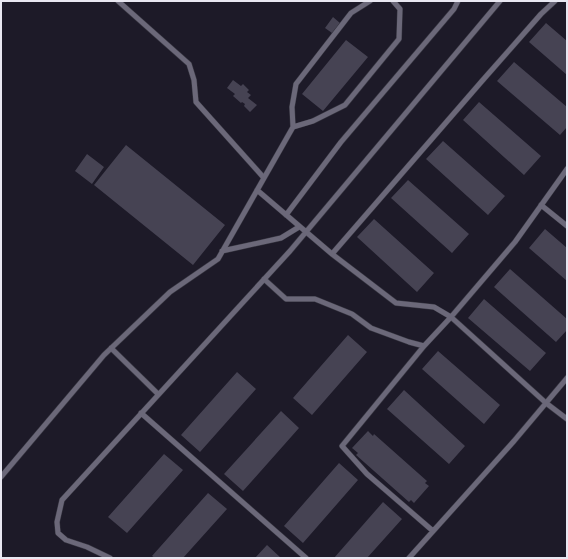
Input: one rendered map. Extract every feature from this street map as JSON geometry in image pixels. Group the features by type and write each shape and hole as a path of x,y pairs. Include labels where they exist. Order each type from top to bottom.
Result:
{"lane":[{"path":"118,1 189,64 194,80 196,102 264,178"},
{"path":"1,477 111,348 170,292 218,260 293,127 292,107 296,84 351,13 370,1"},
{"path":"293,127 313,121 345,105 399,39 400,9 393,1"},
{"path":"286,215 341,142 454,9 458,1"},
{"path":"110,558 87,547 66,540 58,533 57,522 62,500 290,251 500,1"},
{"path":"332,254 541,14 556,1"},
{"path":"433,531 367,474 342,446 424,346 451,317 515,242 567,169"},
{"path":"257,190 332,254 396,303 434,307 451,317 546,403 567,419"},
{"path":"541,205 567,226"},
{"path":"222,251 282,238 300,226"},
{"path":"264,279 286,299 315,300 352,314 371,328 424,346"},
{"path":"111,348 158,394"},
{"path":"409,558 514,441 567,378"},
{"path":"141,413 306,558"}],"building":[{"path":"333,17 340,23 332,33 325,28"},
{"path":"546,23 567,41 567,75 529,42"},
{"path":"346,40 368,57 323,111 302,94"},
{"path":"514,62 567,107 567,127 560,135 497,81"},
{"path":"233,80 241,86 243,84 249,90 247,92 251,95 248,98 257,105 250,112 244,106 245,104 242,102 241,103 233,96 235,94 227,88"},
{"path":"479,102 541,156 524,175 463,120"},
{"path":"443,141 505,196 488,215 426,159"},
{"path":"126,145 225,225 193,265 94,185"},
{"path":"87,154 104,167 92,184 75,171"},
{"path":"408,180 469,234 452,253 391,198"},
{"path":"374,219 434,273 417,292 357,237"},
{"path":"545,229 567,248 567,281 529,248"},
{"path":"510,269 567,319 567,330 556,342 494,287"},
{"path":"484,299 546,353 530,371 468,318"},
{"path":"348,335 367,352 312,415 293,398"},
{"path":"438,351 500,405 484,424 422,369"},
{"path":"237,372 256,389 200,452 181,435"},
{"path":"404,390 465,446 449,464 387,409"},
{"path":"281,411 299,428 243,491 224,474"},
{"path":"368,431 373,436 374,434 427,481 425,483 429,486 414,503 411,500 409,502 356,455 358,453 352,448"},
{"path":"164,454 183,470 127,533 108,517"},
{"path":"339,463 358,480 303,543 284,526"},
{"path":"208,493 227,509 183,558 155,558 152,556"},
{"path":"383,502 402,519 367,558 334,558"},
{"path":"267,545 281,558 255,558"}]}
